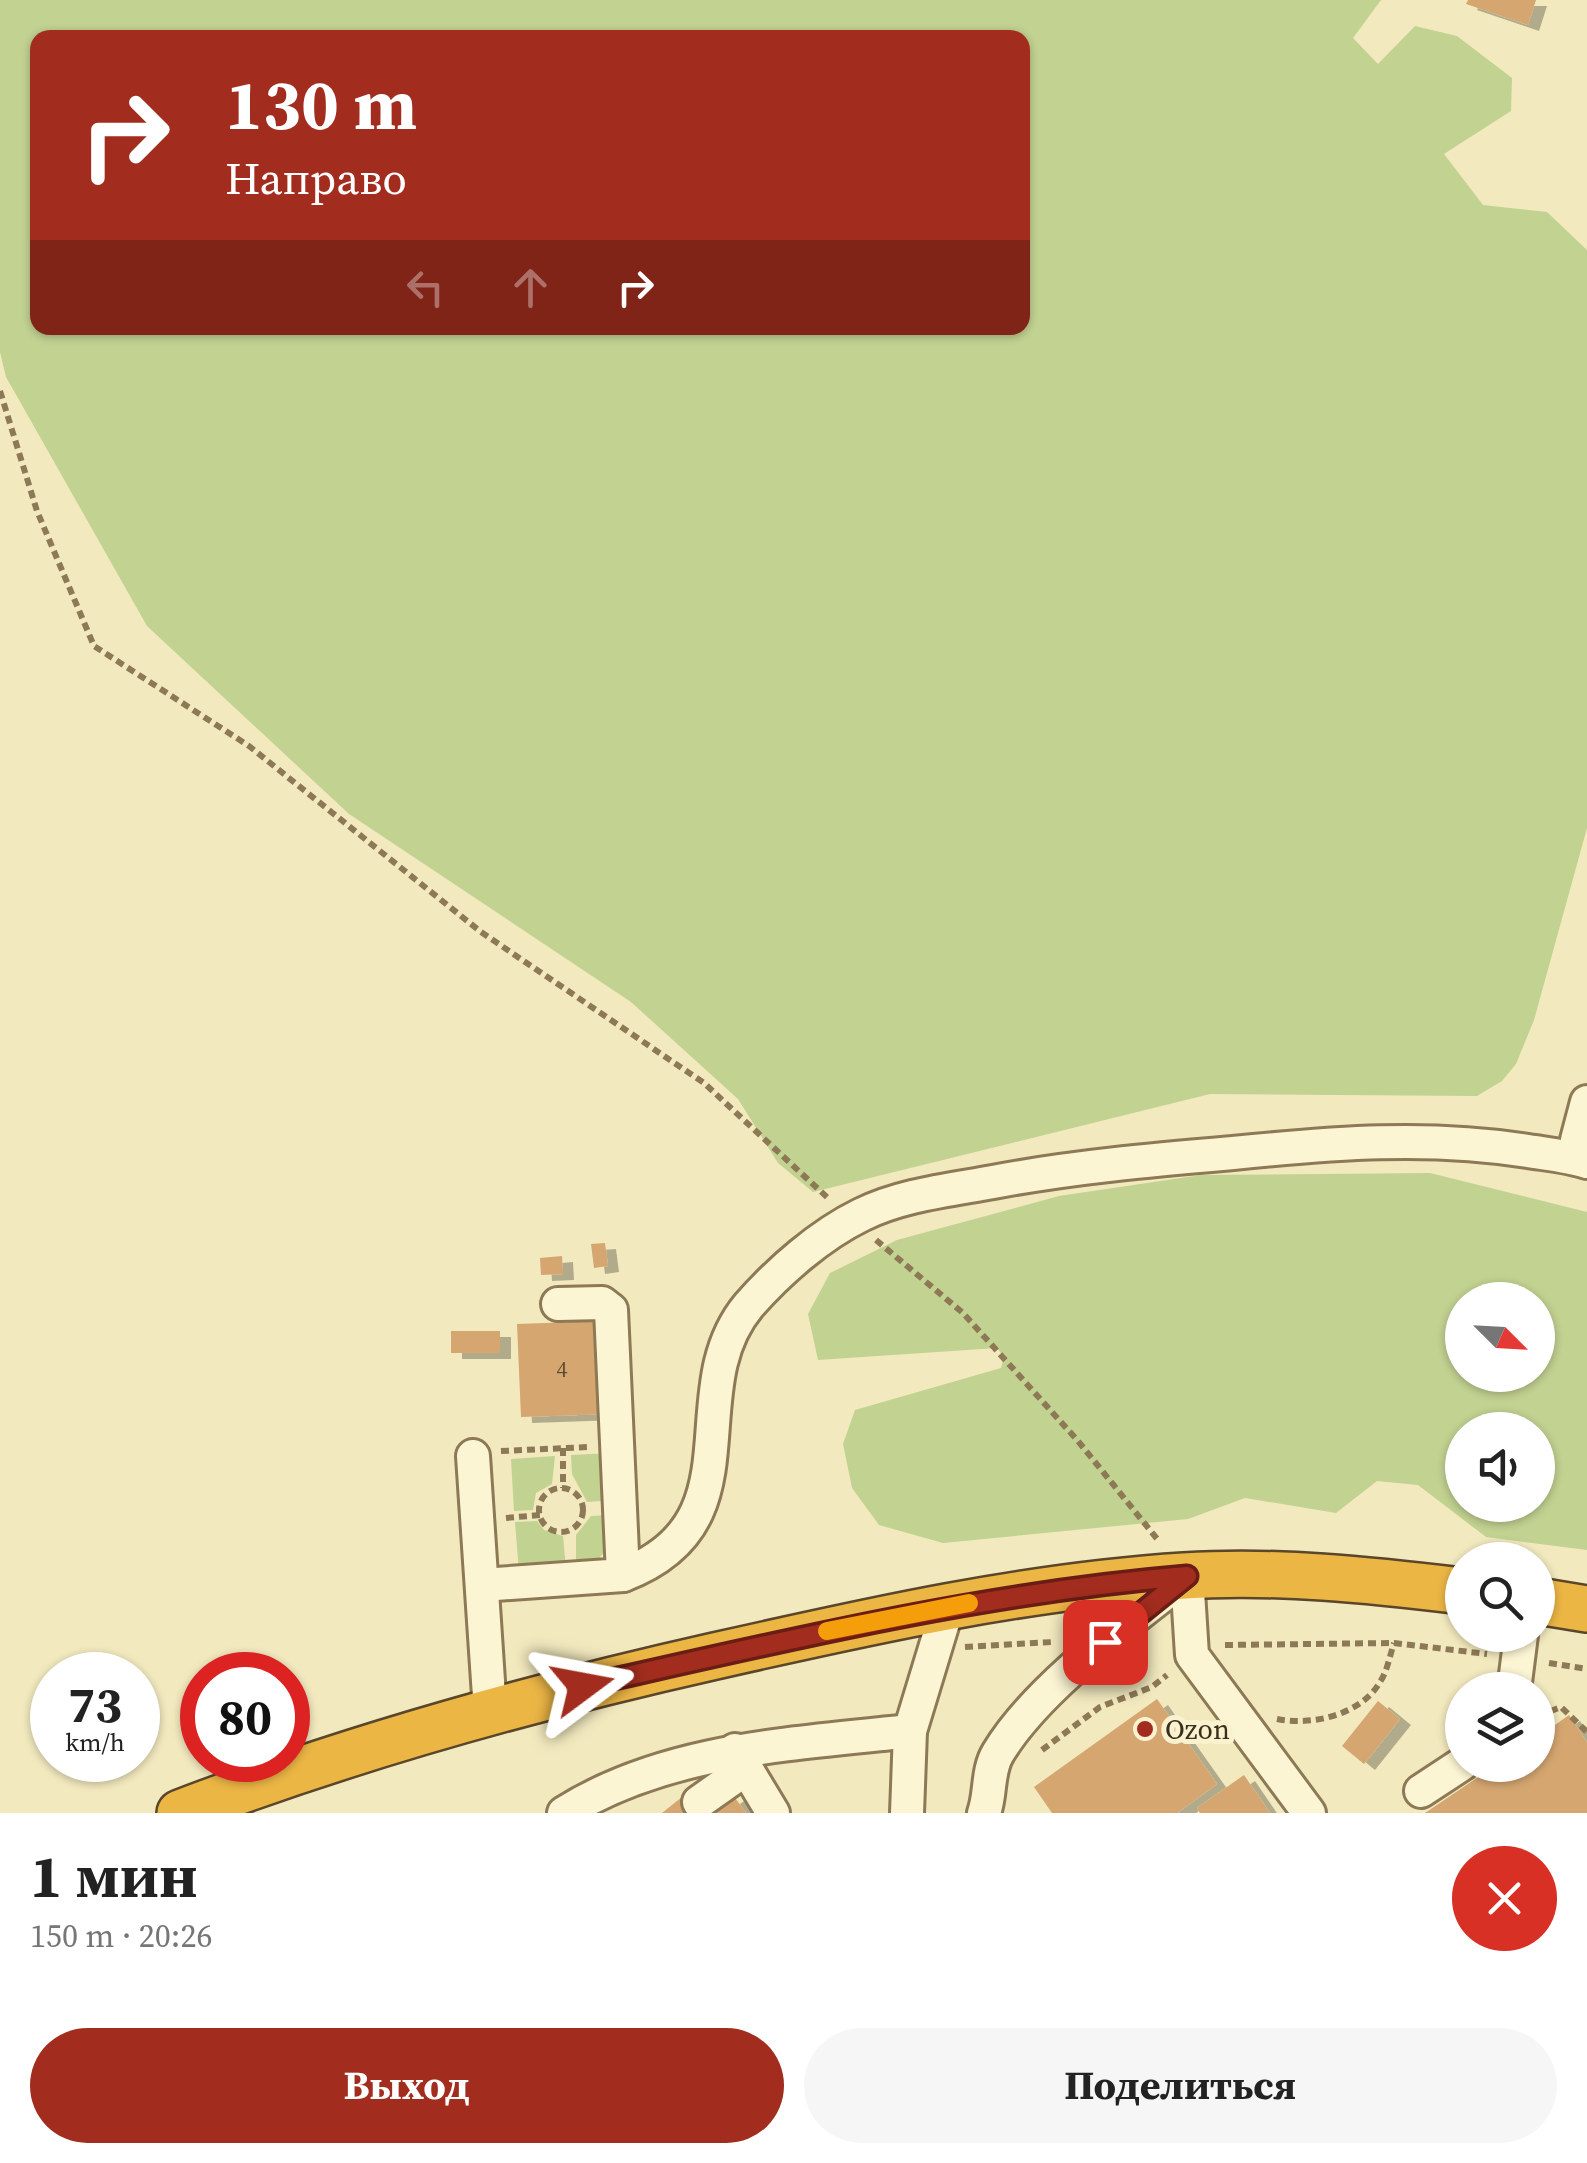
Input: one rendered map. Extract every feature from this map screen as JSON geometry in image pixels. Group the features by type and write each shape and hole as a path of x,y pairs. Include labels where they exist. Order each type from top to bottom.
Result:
{"highway":[{"path":"180,1813 378,1742 490,1711 583,1686 948,1606 1088,1584 1187,1576 1278,1575 1445,1590"},
{"path":"1555,1604 1587,1609"}],"street":[{"path":"495,1584 622,1576 653,1564 676,1546 700,1510 711,1472 728,1340 747,1307 802,1255 852,1220 914,1196 1068,1168 1350,1142 1452,1141 1585,1161 1577,1140 1587,1102"},
{"path":"558,1304 602,1303 612,1310 622,1576"},
{"path":"486,1462 495,1584 490,1711"},
{"path":"984,1813 990,1772 998,1752 1036,1707 1105,1642 1187,1576"},
{"path":"1187,1576 1189,1646 1232,1711 1309,1813"},
{"path":"907,1813 910,1731 948,1606"},
{"path":"564,1813 594,1794 741,1760 910,1731"},
{"path":"699,1802 741,1760"},
{"path":"741,1760 773,1813"},
{"path":"1421,1791 1445,1775"}],"path":[{"path":"0,391 37,511 94,646 249,746 480,932 704,1083 852,1220 962,1313 1078,1442 1187,1576"},
{"path":"486,1462 498,1451 619,1446"},
{"path":"563,1448 563,1488"},
{"path":"563,1488 581,1501 579,1523 560,1532 547,1527 540,1515 545,1496 563,1488"},
{"path":"495,1584 502,1502"},
{"path":"503,1518 540,1515"},
{"path":"934,1648 1105,1642"},
{"path":"1232,1711 1287,1721 1317,1721 1352,1708 1380,1684 1394,1644"},
{"path":"1189,1646 1394,1644 1587,1668"},
{"path":"990,1772 1025,1761 1100,1707 1152,1687"},
{"path":"1555,1709 1561,1706 1587,1732"}],"green space":[{"path":"0,0 1381,0 1353,38 1378,64 1415,26 1457,36 1512,78 1511,111 1444,154 1483,205 1547,212 1587,250 1587,828 1534,1020 1516,1064 1502,1081 1477,1096 1210,1094 813,1192 778,1163 738,1099 631,1002 349,814 147,626 6,377 0,352"},
{"path":"1430,1173 1587,1212 1587,1550 1555,1546 1555,1542 1486,1537 1466,1522 1555,1522 1555,1412 1445,1412 1445,1506 1418,1485 1377,1481 1336,1513 1245,1498 1188,1519 943,1543 879,1525 852,1488 843,1444 855,1410 1001,1368 1004,1357 997,1348 818,1360 808,1314 830,1273 897,1240 1059,1196 1201,1175"},
{"path":"613,1453 615,1500 587,1502 572,1474 571,1455"},
{"path":"555,1456 552,1484 536,1493 533,1510 514,1511 511,1459"},
{"path":"615,1515 613,1541 597,1561 576,1563 576,1535 591,1516"},
{"path":"537,1521 544,1530 563,1536 566,1569 519,1572 515,1522"}],"building":[{"path":"1468,0 1536,0 1528,25 1466,4"},
{"path":"605,1243 608,1266 594,1268 591,1244"},
{"path":"562,1256 563,1274 541,1275 540,1258"},
{"path":"603,1321 607,1414 521,1417 517,1324"},
{"path":"451,1331 500,1331 500,1353 451,1353"},
{"path":"1157,1699 1217,1784 1177,1813 1052,1813 1034,1787"},
{"path":"1378,1701 1400,1719 1364,1764 1342,1746"},
{"path":"1569,1715 1587,1742 1587,1813 1425,1813 1471,1782 1555,1782 1555,1725"},
{"path":"1244,1775 1270,1813 1200,1813 1197,1808"},
{"path":"733,1795 746,1813 709,1813"},
{"path":"682,1797 694,1813 662,1813"}],"slow traffic":[{"path":"827,1631 969,1603"}],"place":[{"name":"Ozon","path":"1145,1729"}],"route":[{"path":"583,1686 948,1606 1088,1584 1187,1576 1105,1642"}]}
